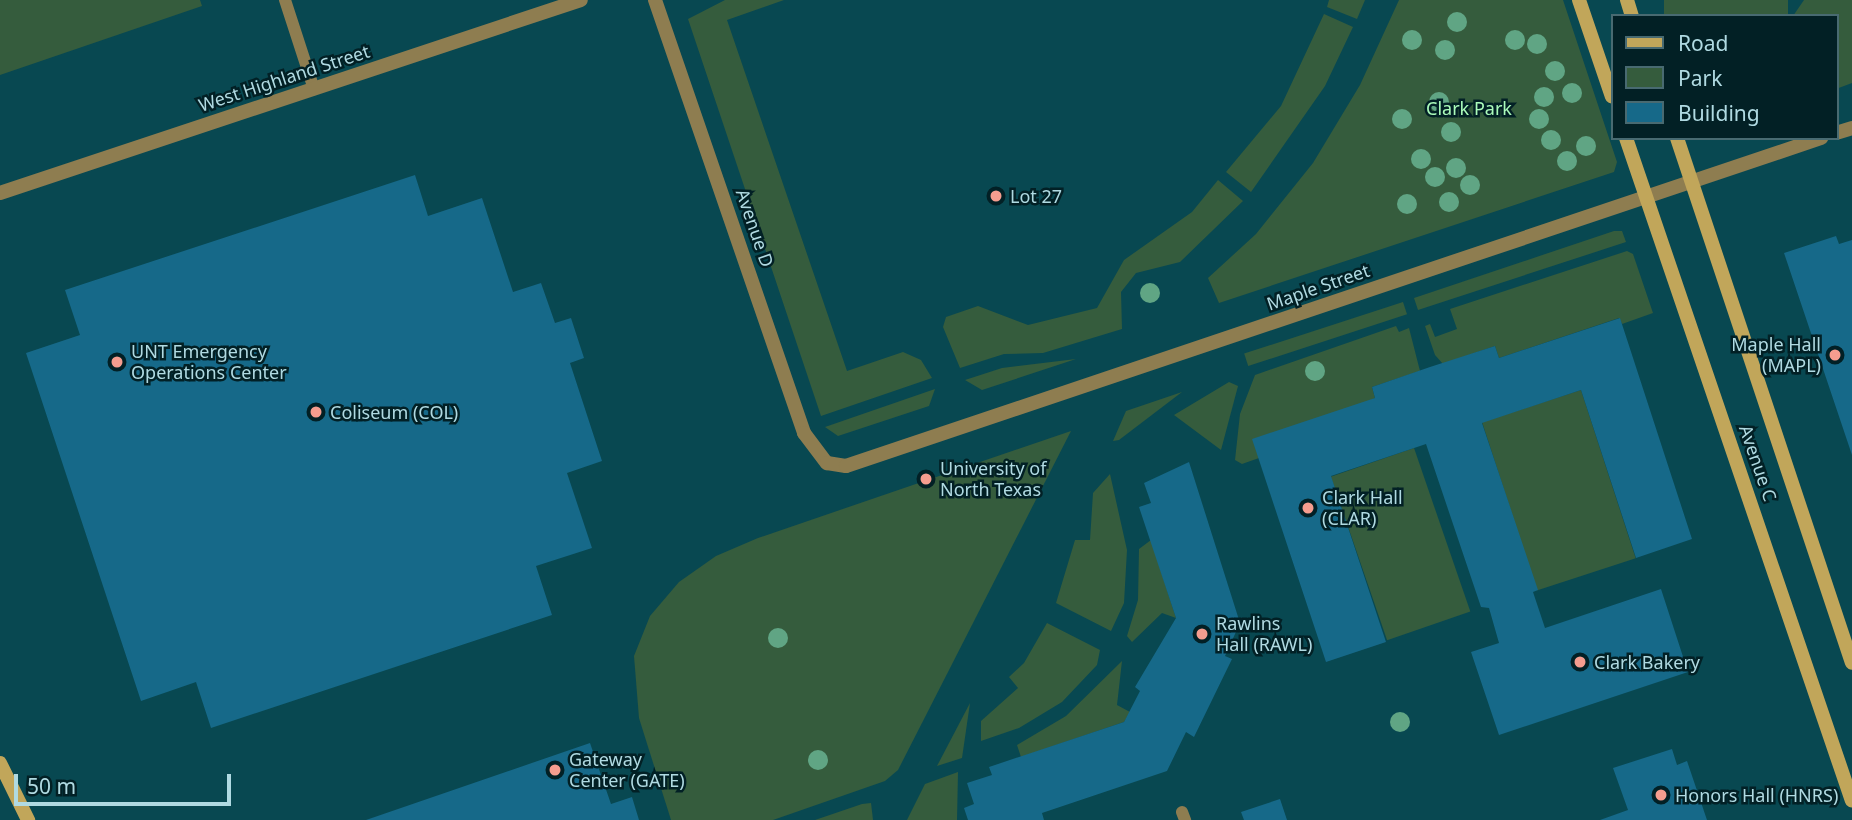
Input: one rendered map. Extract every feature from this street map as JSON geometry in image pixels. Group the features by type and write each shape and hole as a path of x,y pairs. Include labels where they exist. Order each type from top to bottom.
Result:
{"street":[{"name":"West Highland Street","path":"0,193 581,0"},
{"name":"Avenue D","path":"656,0 804,433 827,463"},
{"path":"1579,0 1610,91"},
{"name":"Avenue C","path":"1627,140 1852,801"},
{"name":"Avenue C","path":"1678,140 1852,663"},
{"name":"Maple Street","path":"827,463 868,461 1815,140"},
{"path":"0,763 27,820"}],"lane":[{"path":"285,0 314,89"}],"shaded area":[{"name":"University of North Texas","path":"0,0 1852,0 1852,820 0,820"}],"green space":[{"path":"0,0 200,0 202,6 0,75"},
{"path":"725,0 784,0 727,20 847,371 903,352 921,360 932,378 821,416 688,19"},
{"path":"1329,0 1365,0 1357,19 1327,7"},
{"name":"Clark Park","path":"1399,0 1563,0 1617,162 1614,172 1219,303 1208,278 1256,234 1313,163 1360,85"},
{"path":"1664,0 1788,0 1788,14 1664,14"},
{"path":"1804,0 1852,0 1852,83 1838,88 1838,14 1794,14"},
{"path":"1324,14 1353,27 1325,86 1251,192 1226,172 1281,106"},
{"path":"1218,180 1243,201 1180,262 1136,273 1121,292 1122,329 1043,353 1004,354 960,368 943,327 946,317 978,306 1028,325 1097,308 1124,260 1192,212"},
{"path":"1614,231 1622,231 1626,242 1418,310 1414,298"},
{"path":"1627,251 1633,254 1653,313 1622,324 1619,318 1499,358 1495,346 1443,364 1435,355 1425,326 1430,324 1435,337 1457,329 1450,309"},
{"path":"1403,302 1407,314 1248,366 1244,354"},
{"path":"1396,326 1399,332 1409,328 1420,371 1372,387 1375,398 1259,458 1242,464 1235,460 1240,414 1255,375"},
{"path":"1076,359 982,390 965,380 1002,368"},
{"path":"1229,382 1238,386 1221,450 1174,415"},
{"path":"935,389 929,406 838,436 825,427"},
{"path":"1581,390 1636,558 1537,590 1482,422"},
{"path":"1182,392 1119,440 1113,441 1126,411"},
{"path":"1071,431 898,770 885,781 773,820 671,820 639,718 634,656 650,616 679,582 716,556 758,538"},
{"path":"1414,448 1470,612 1387,640 1331,477"},
{"path":"1110,474 1127,550 1124,603 1111,631 1056,603 1075,540 1090,540 1093,493"},
{"path":"1151,540 1176,618 1162,613 1132,642 1127,636 1138,600 1139,549"},
{"path":"1047,623 1100,650 1097,665 1062,702 1019,728 981,741 981,721 1018,688 1009,677 1024,663"},
{"path":"1122,661 1117,705 1130,712 1124,722 1021,757 1017,745 1066,716"},
{"path":"970,703 962,758 937,766"},
{"path":"958,772 957,820 907,820 925,784"},
{"path":"871,803 873,820 815,820 862,804"}],"building":[{"name":"Coliseum (COL)","path":"415,175 428,216 482,198 513,292 541,283 555,323 571,318 584,358 570,363 602,461 567,473 592,548 536,566 552,615 211,728 196,682 141,701 26,353 80,335 65,290"},
{"name":"Maple Hall (MAPL)","path":"1836,236 1839,244 1852,240 1852,455 1784,253"},
{"name":"Clark Hall (CLAR)","path":"1620,318 1692,539 1636,558 1581,390 1482,423 1538,590 1533,592 1545,628 1661,589 1688,672 1499,735 1471,652 1499,643 1489,608 1481,607 1426,444 1331,476 1386,642 1326,662 1252,439 1375,398 1372,387 1430,367 1495,346 1499,358"},
{"name":"Rawlins Hall (RAWL)","path":"1189,462 1240,623 1225,656 1232,659 1194,737 1186,732 1167,771 1042,813 1044,820 968,820 964,808 974,804 967,783 992,775 989,767 1124,722 1140,691 1135,687 1176,618 1139,507 1151,503 1144,483"},
{"name":"Gateway Center (GATE)","path":"590,743 611,804 632,797 639,820 366,820"},
{"name":"Honors Hall (HNRS)","path":"1672,749 1677,765 1687,761 1707,820 1600,820 1628,810 1613,768"},
{"path":"1280,799 1287,820 1244,820 1241,812"}],"place":[{"name":"Lot 27","path":"996,196"},
{"name":"Maple Hall (MAPL)","path":"1835,355"},
{"name":"UNT Emergency Operations Center","path":"117,362"},
{"name":"Coliseum (COL)","path":"316,412"},
{"name":"University of North Texas","path":"926,479"},
{"name":"Clark Hall (CLAR)","path":"1308,508"},
{"name":"Rawlins Hall (RAWL)","path":"1202,634"},
{"name":"Clark Bakery","path":"1580,662"},
{"name":"Gateway Center (GATE)","path":"555,770"},
{"name":"Honors Hall (HNRS)","path":"1661,795"}]}
